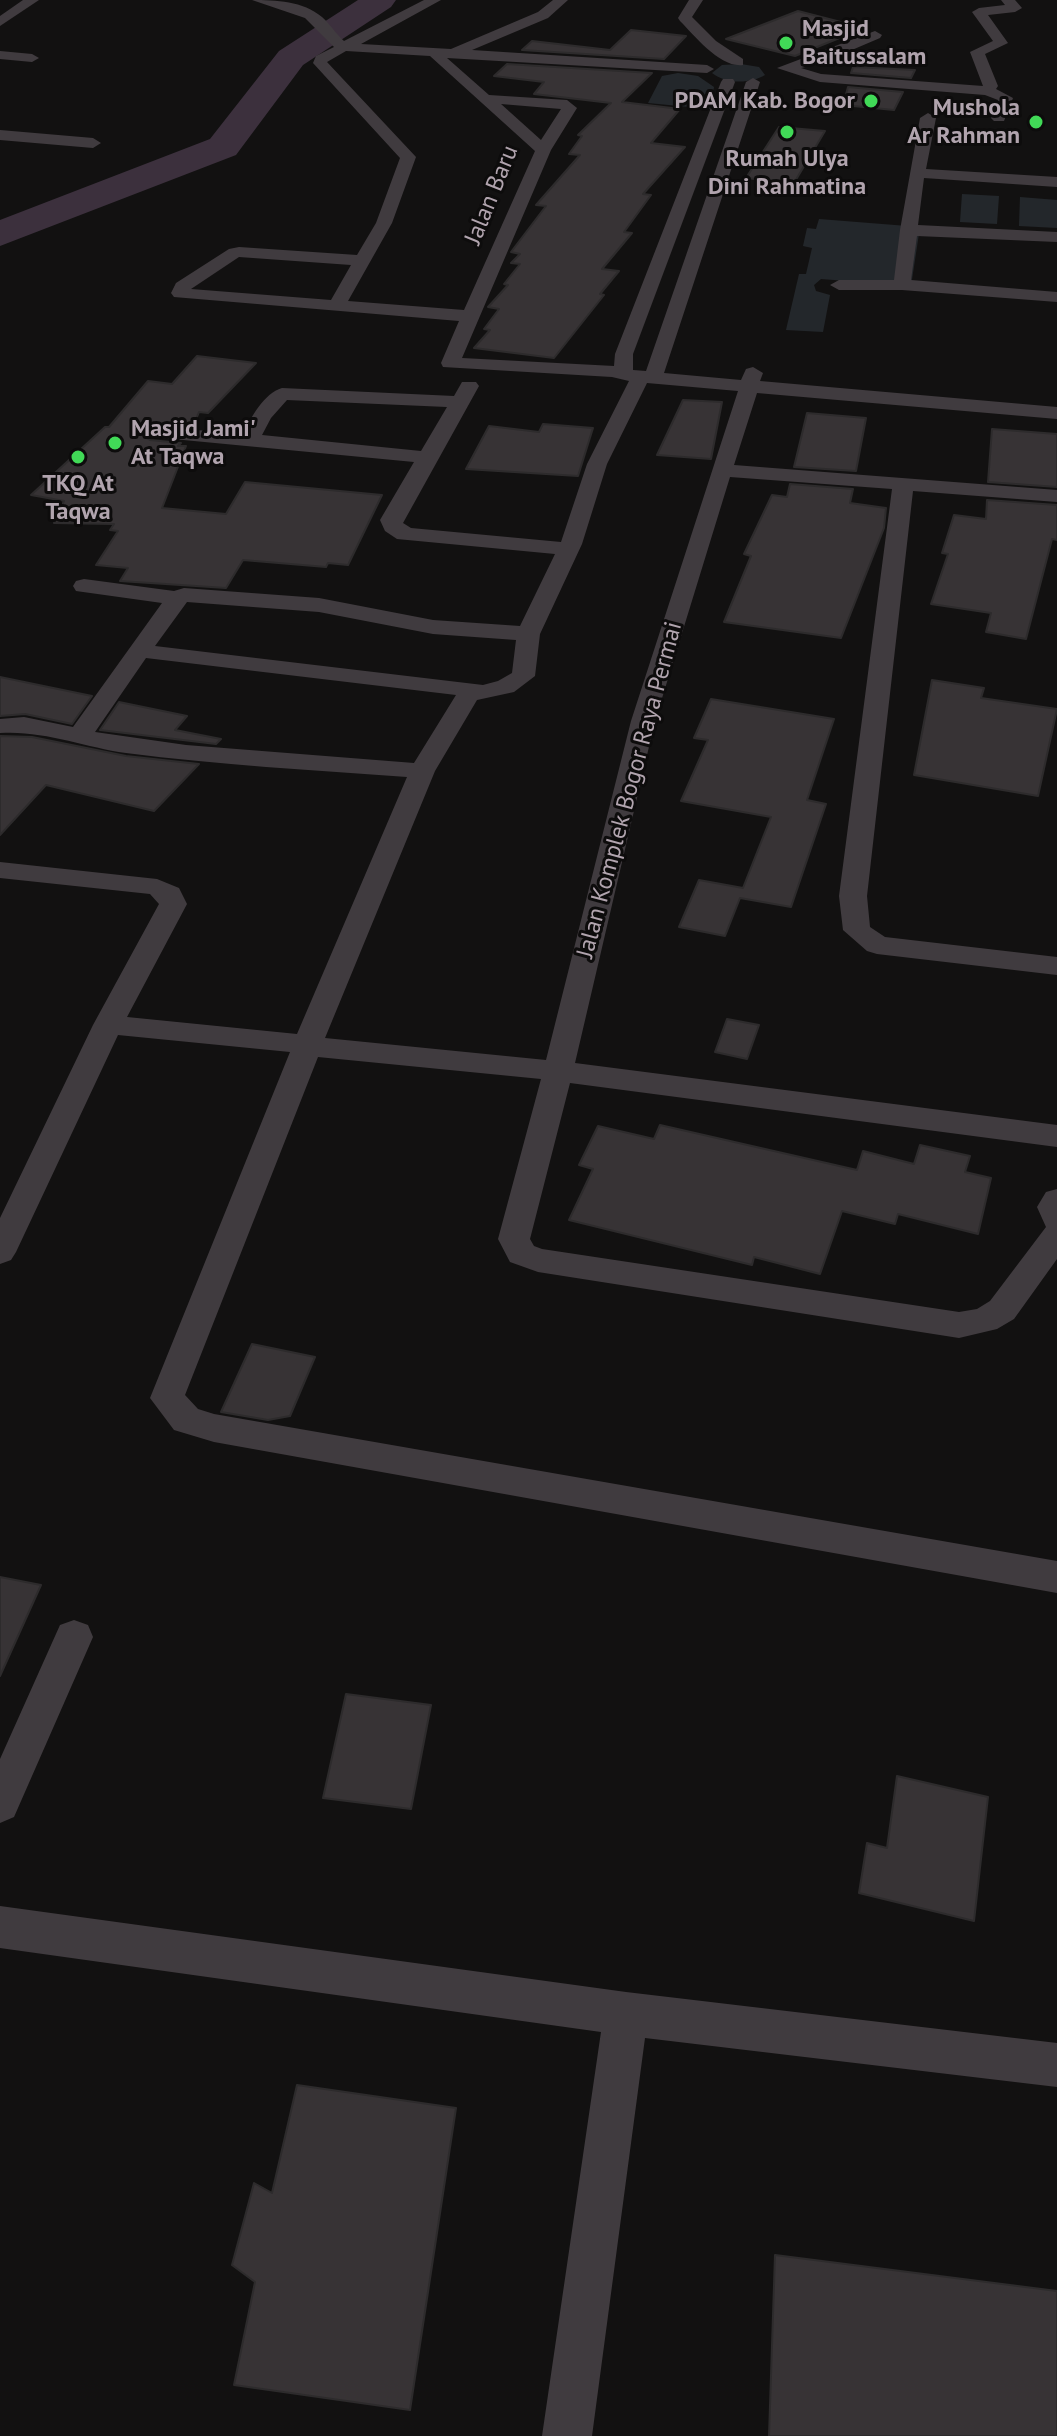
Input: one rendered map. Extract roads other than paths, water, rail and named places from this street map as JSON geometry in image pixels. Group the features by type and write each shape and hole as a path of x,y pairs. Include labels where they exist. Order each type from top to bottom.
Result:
{"street":[{"path":"0,22 32,0"},
{"path":"259,0 307,13 341,45 442,55 713,67 746,63 711,44 685,18 696,0"},
{"path":"336,306 384,223 408,157 320,63 325,55 341,45 434,0"},
{"path":"442,55 543,15 561,0"},
{"path":"679,0 671,21 713,67"},
{"path":"987,91 991,86 977,52 1001,43 979,12 1015,8 1008,0"},
{"path":"713,67 710,77 728,82 753,82 766,79 769,70 814,61 875,35"},
{"path":"0,55 32,58"},
{"name":"Jalan Baru","path":"442,55 543,150"},
{"path":"784,68 820,78 987,91 1006,98 999,118"},
{"path":"634,371 678,219 728,82"},
{"path":"142,651 479,691 506,687 523,676 528,634 568,549 634,371 707,220 753,82"},
{"name":"Jalan Baru","path":"432,401 543,150 569,108 567,105 488,99"},
{"path":"902,285 908,230 928,118"},
{"path":"0,135 93,143"},
{"path":"917,173 1057,182"},
{"path":"678,219 707,220"},
{"path":"908,230 1057,237"},
{"path":"362,261 239,252 229,254 182,287 180,293 469,316"},
{"path":"839,285 902,285 1057,297"},
{"path":"450,363 634,371 1057,400"},
{"path":"479,365 391,520 393,526 405,534 568,549"},
{"path":"751,380 1057,413"},
{"name":"Jalan Komplek Bogor Raya Permai","path":"751,380 643,721 514,1239 522,1254 538,1260 959,1325 985,1320 1002,1310 1057,1235"},
{"path":"249,440 268,407 282,394 460,402"},
{"path":"152,431 425,457"},
{"path":"721,470 1057,496"},
{"path":"903,484 853,896 857,930 877,945 1057,966"},
{"path":"84,586 177,598 194,594 319,605 433,627 528,634"},
{"path":"80,735 177,598"},
{"path":"479,691 462,702 422,771 307,1046 167,1398 186,1420 214,1428 1057,1577"},
{"path":"0,726 24,724 123,745 186,752 422,771"},
{"path":"0,1252 108,1025 173,904 169,894 157,887 120,881 3,874"},
{"path":"108,1025 281,1040 307,1046 558,1071 1057,1136"},
{"path":"1057,1200 1053,1207 1057,1219"},
{"path":"0,1804 74,1637"},
{"path":"0,1927 626,2014 1057,2065"},
{"path":"567,2436 626,2014"}],"waterway":[{"path":"0,234 111,188 223,147 291,58 380,0"}],"place":[{"name":"Masjid Baitussalam","path":"786,43"},
{"name":"PDAM Kab. Bogor","path":"871,101"},
{"name":"Mushola Ar Rahman","path":"1036,122"},
{"name":"Rumah Ulya Dini Rahmatina","path":"787,132"},
{"name":"Masjid Jami' At Taqwa","path":"115,443"},
{"name":"TKQ At Taqwa","path":"78,457"}]}
